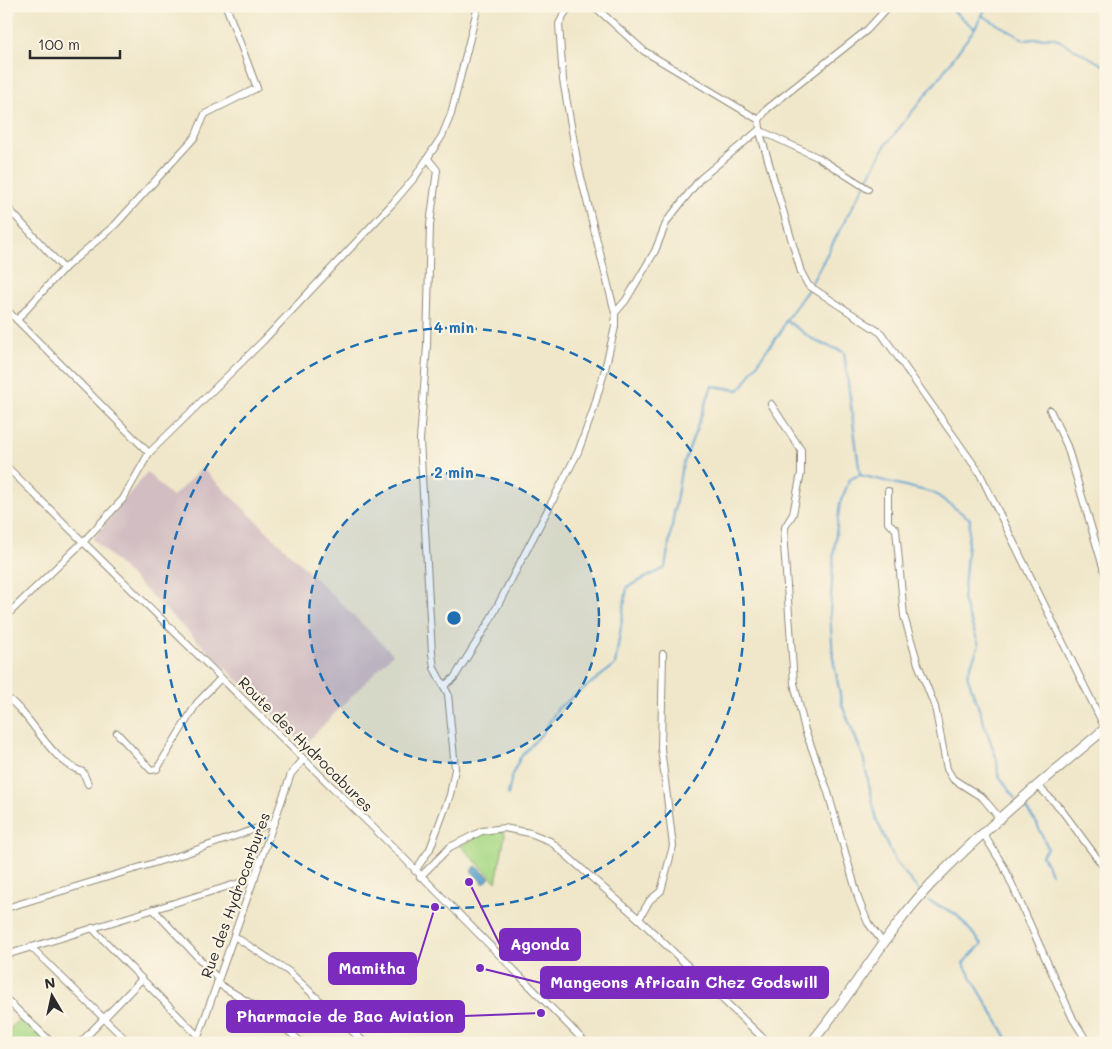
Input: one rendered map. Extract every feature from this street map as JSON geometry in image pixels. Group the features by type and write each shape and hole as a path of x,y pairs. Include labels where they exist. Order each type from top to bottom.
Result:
{"street":[{"path":"17,320 64,269 115,225 182,151 200,128 205,114 257,88 226,6"},
{"path":"6,616 84,541 122,499 149,454 263,341 393,203 428,159 442,136 451,114 478,6"},
{"path":"445,685 454,678 489,622 578,452 593,411 615,327 615,313 578,166 563,80 559,24 571,6"},
{"path":"594,6 644,51 759,120"},
{"path":"811,1043 835,1015 884,944 930,886 1038,786 1106,728 979,472 881,332 808,285 801,272 759,130 759,120 767,109 866,30 889,6"},
{"path":"615,313 626,300 655,251 667,221 700,179 759,130"},
{"path":"759,130 819,158 866,187"},
{"path":"417,874 430,849 450,795 455,774 448,694 445,685 434,668 432,653 420,440 427,346 430,225 437,170 428,159"},
{"path":"6,206 64,269"},
{"path":"6,309 149,454"},
{"path":"771,404 801,450 800,481 793,514 785,527 784,545 794,683 805,730 828,789 859,901 868,922 884,944"},
{"path":"1050,410 1067,446 1106,576"},
{"name":"Route des Hydrocabures","path":"6,466 84,541 586,1043"},
{"path":"888,491 888,523 896,529 904,616 918,664 936,707 947,769 953,779 983,798 1001,820"},
{"path":"639,919 650,900 661,891 673,846 661,748 663,654"},
{"path":"117,733 151,770 157,770 197,703 221,678"},
{"path":"6,697 24,712 46,744 64,761 83,772 88,784"},
{"name":"Rue des Hydrocarbures","path":"196,1043 291,774 303,760"},
{"path":"1038,786 1060,808 1106,870"},
{"path":"6,908 188,853 275,822"},
{"path":"417,874 450,848 482,831 504,828 530,832 550,841 639,919 768,1043"},
{"path":"984,835 1004,867 1073,1019 1088,1043"},
{"path":"6,955 254,878"},
{"path":"153,910 218,981 271,1016 302,1043"},
{"path":"92,928 198,1036"},
{"path":"234,936 288,972 365,1043"},
{"path":"31,947 129,1043"},
{"path":"80,1043 142,979"},
{"path":"6,1000 52,1043"}],"shaded area":[{"path":"202,468 393,654 304,745 93,539 147,472 172,497"}],"green space":[{"path":"502,831 505,835 496,882 461,846 482,833"},
{"path":"22,1016 48,1043 6,1043 6,1033"}],"water":[{"path":"476,866 490,878 484,884 471,871"}],"waterway":[{"path":"947,6 974,28"},
{"path":"811,284 885,146 939,78 975,28 987,6"},
{"path":"983,16 1025,40 1053,37 1103,65"},
{"path":"809,288 786,320 815,341 844,352 860,475"},
{"path":"508,795 512,775 520,758 544,731 558,708 615,665 627,587 665,568 681,471 712,386 738,390 742,387 780,333 786,320"},
{"path":"919,891 895,861 876,818 863,756 842,705 833,658 830,612 834,550 840,503 850,479 860,475 934,493 970,519 963,600 979,645 967,675 997,760 998,774 1015,799"},
{"path":"1023,805 1036,822 1048,848 1042,855 1051,873"},
{"path":"929,901 956,914 982,944 963,963 1006,1036 1005,1043"}],"place":[{"name":"Agonda","path":"469,882"},
{"name":"Mamitha","path":"435,907"},
{"name":"Mangeons Africain Chez Godswill","path":"480,968"},
{"name":"Pharmacie de Bac Aviation","path":"541,1013"}]}
